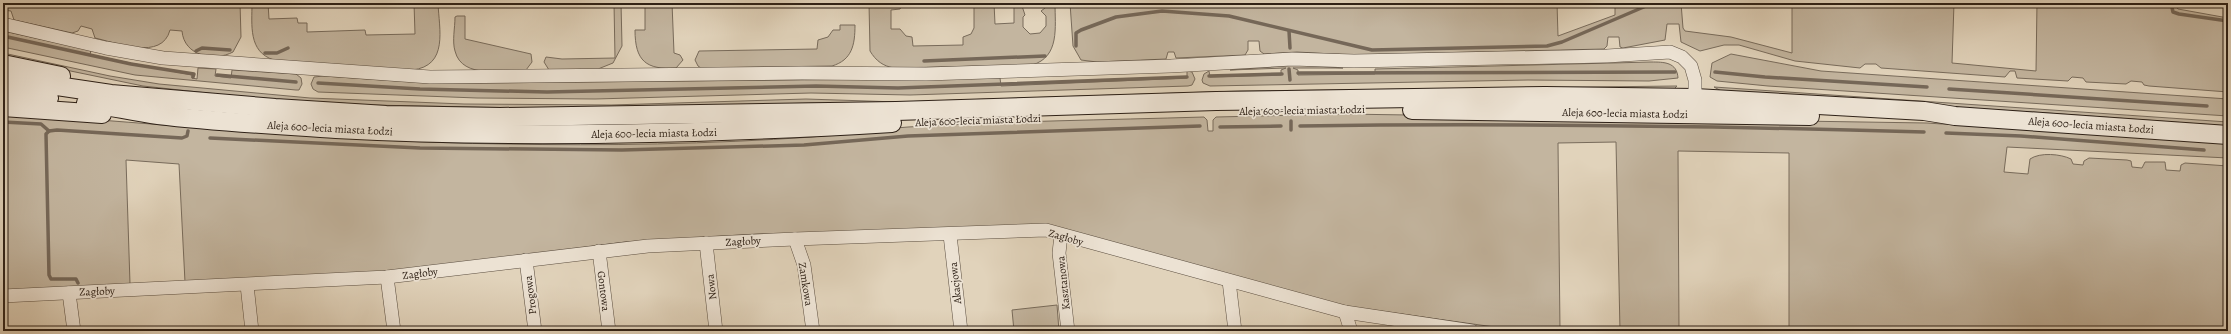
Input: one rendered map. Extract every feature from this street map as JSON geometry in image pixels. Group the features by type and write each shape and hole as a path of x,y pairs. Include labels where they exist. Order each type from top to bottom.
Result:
{"main road":[{"path":"3,64 157,106"},
{"name":"Aleja 600-lecia miasta Łodzi","path":"3,78 111,94 157,106"},
{"name":"Aleja 600-lecia miasta Łodzi","path":"3,92 157,106 386,115 584,117 896,111 1224,101 1545,96 1695,106 1924,111 1955,116 2228,135"},
{"path":"3,107 103,114 157,106"}],"street":[{"path":"3,24 113,49 163,58 430,77 802,73 926,74 1171,66 1292,59 1354,61 1607,56 1670,52 1682,57 1691,66 1696,80 1695,106"},
{"name":"Zagłoby","path":"3,296 387,277 599,251 706,243 1046,230 1229,282 1345,312 1472,331"},
{"name":"Akacjowa","path":"950,234 961,331"},
{"name":"Kasztanowa","path":"1061,235 1059,253 1068,331"},
{"name":"Zamkowa","path":"794,239 804,265 813,331"},
{"name":"Nowa","path":"706,243 716,331"},
{"name":"Gontowa","path":"599,251 609,331"},
{"name":"Progowa","path":"526,260 535,331"},
{"path":"387,277 394,331"},
{"path":"1229,282 1235,331"},
{"path":"247,285 252,331"},
{"path":"69,293 74,331"},
{"path":"1345,312 1351,331"}],"shaded area":[{"path":"3,3 240,3 241,37 233,52 217,56 201,55 194,51 188,46 182,31 170,30 165,39 158,45 138,48 95,38 92,29 81,26 78,31 72,33 14,20 11,11 3,10"},
{"path":"252,3 268,3 269,19 297,18 298,23 307,23 307,32 365,30 366,35 415,34 414,3 438,3 440,35 437,54 432,62 424,67 412,70 274,60 260,51 253,37"},
{"path":"614,3 621,3 622,46 613,63 598,69 549,70 544,62 546,57 562,59 615,58"},
{"path":"645,3 672,3 674,53 680,55 683,60 676,68 650,65 640,56 637,49 635,30 645,30"},
{"path":"869,3 904,3 900,9 891,10 891,29 900,29 906,36 912,37 913,46 963,45 963,37 971,34 974,28 974,3 994,3 995,24 1014,23 1014,3 1021,3 1025,15 1023,17 1023,27 1030,34 1040,33 1046,26 1046,16 1041,11 1045,8 1044,3 1055,3 1054,40 1052,48 1047,55 1041,61 1032,65 894,68 886,66 880,62 870,51"},
{"path":"1070,3 1557,3 1558,36 1615,15 1615,3 1681,3 1683,28 1685,31 1731,37 1792,53 1792,3 1954,3 1952,63 2036,71 2037,3 2173,3 2178,9 2228,18 2228,92 2149,86 2144,85 2142,82 2131,81 2126,84 2086,82 2083,78 2072,77 2068,81 2017,78 2015,71 2010,71 2005,77 1881,68 1876,64 1865,64 1860,68 1795,61 1739,45 1724,45 1700,51 1681,42 1679,24 1667,24 1665,40 1623,48 1620,47 1619,37 1608,37 1607,46 1604,49 1351,55 1297,52 1264,54 1260,51 1259,41 1248,41 1248,50 1245,55 1176,58 1174,52 1168,52 1166,59 1097,62 1081,60 1073,46"},
{"path":"465,16 465,39 531,54 532,62 526,70 496,72 475,70 466,66 459,60 454,47 455,17"},
{"path":"840,25 855,25 853,45 848,56 844,60 832,66 701,68 695,60 699,51 817,49 818,40 828,37 833,30 840,30"},
{"path":"3,31 91,50 90,55 192,75 192,78 197,79 198,68 216,69 215,76 231,78 232,70 296,74 301,78 302,84 299,90 296,90 135,75 3,47"},
{"path":"3,53 110,76 159,84 310,98 464,104 611,105 806,99 898,102 1240,91 1677,86 1674,89 896,105 813,103 576,109 370,105 244,97 143,86 3,57"},
{"path":"1731,54 1821,71 2228,99 2228,116 1768,86 1717,81 1710,77 1712,63"},
{"path":"1651,62 1669,64 1675,69 1678,78 1649,81 1528,80 1210,86 1203,83 1202,80 1204,74 1209,71 1210,77 1281,75 1281,70 1286,68 1230,70 1297,65 1343,68 1293,68 1298,70 1298,75 1375,74 1375,69"},
{"path":"1187,71 1192,72 1195,79 1192,85 1188,86 910,95 811,93 595,99 477,98 318,92 313,89 311,84 314,77 323,76 429,83 1000,78 1001,86 1187,78"},
{"path":"1714,87 2228,122 2228,126 1725,93"},
{"path":"3,113 378,140 542,145 619,145 735,141 812,137 896,128 945,125 1204,117 1207,120 1208,131 1213,131 1213,120 1216,117 1344,114 1927,123 2228,143 2228,158 2007,147 2004,172 2028,174 2030,159 2039,155 2050,154 2071,159 2073,164 2083,165 2084,161 2089,158 2127,160 2131,161 2132,167 2142,168 2145,162 2165,162 2166,170 2180,171 2181,165 2185,163 2228,166 2228,331 1789,331 1789,153 1678,151 1679,331 1620,331 1616,142 1558,143 1560,331 1523,331 1344,306 1058,229 757,234 625,242 434,267 335,275 185,282 179,164 126,160 130,284 3,290"},
{"path":"1057,305 1059,331 1014,331 1012,310"}],"waterway":[{"path":"1076,46 1076,33 1081,30 1116,17 1162,11 1229,16 1372,50 1547,46 1562,42 1653,3"},
{"path":"2171,3 2173,12 2179,14 2228,21"},
{"path":"1289,31 1290,48"},
{"path":"3,36 131,64 194,74 193,77"},
{"path":"196,51 202,48 230,50"},
{"path":"265,53 277,53 288,48"},
{"path":"924,61 1045,56"},
{"path":"1289,69 1290,80"},
{"path":"1298,73 1675,72"},
{"path":"1715,72 1765,77 1927,87"},
{"path":"1209,76 1282,74"},
{"path":"217,75 296,82"},
{"path":"318,83 420,89 547,92 816,86 898,88 1187,77"},
{"path":"1949,89 2207,106"},
{"path":"1291,121 1291,130"},
{"path":"3,122 41,124 49,131"},
{"path":"210,138 420,148 622,150 804,145 908,136 1200,126"},
{"path":"1220,127 1281,126"},
{"path":"1300,126 1612,126 1924,132"},
{"path":"78,283 76,279 51,279 49,275 46,134 49,131 57,130 182,138 187,136 188,131"},
{"path":"1946,133 2021,136 2204,150"}]}
